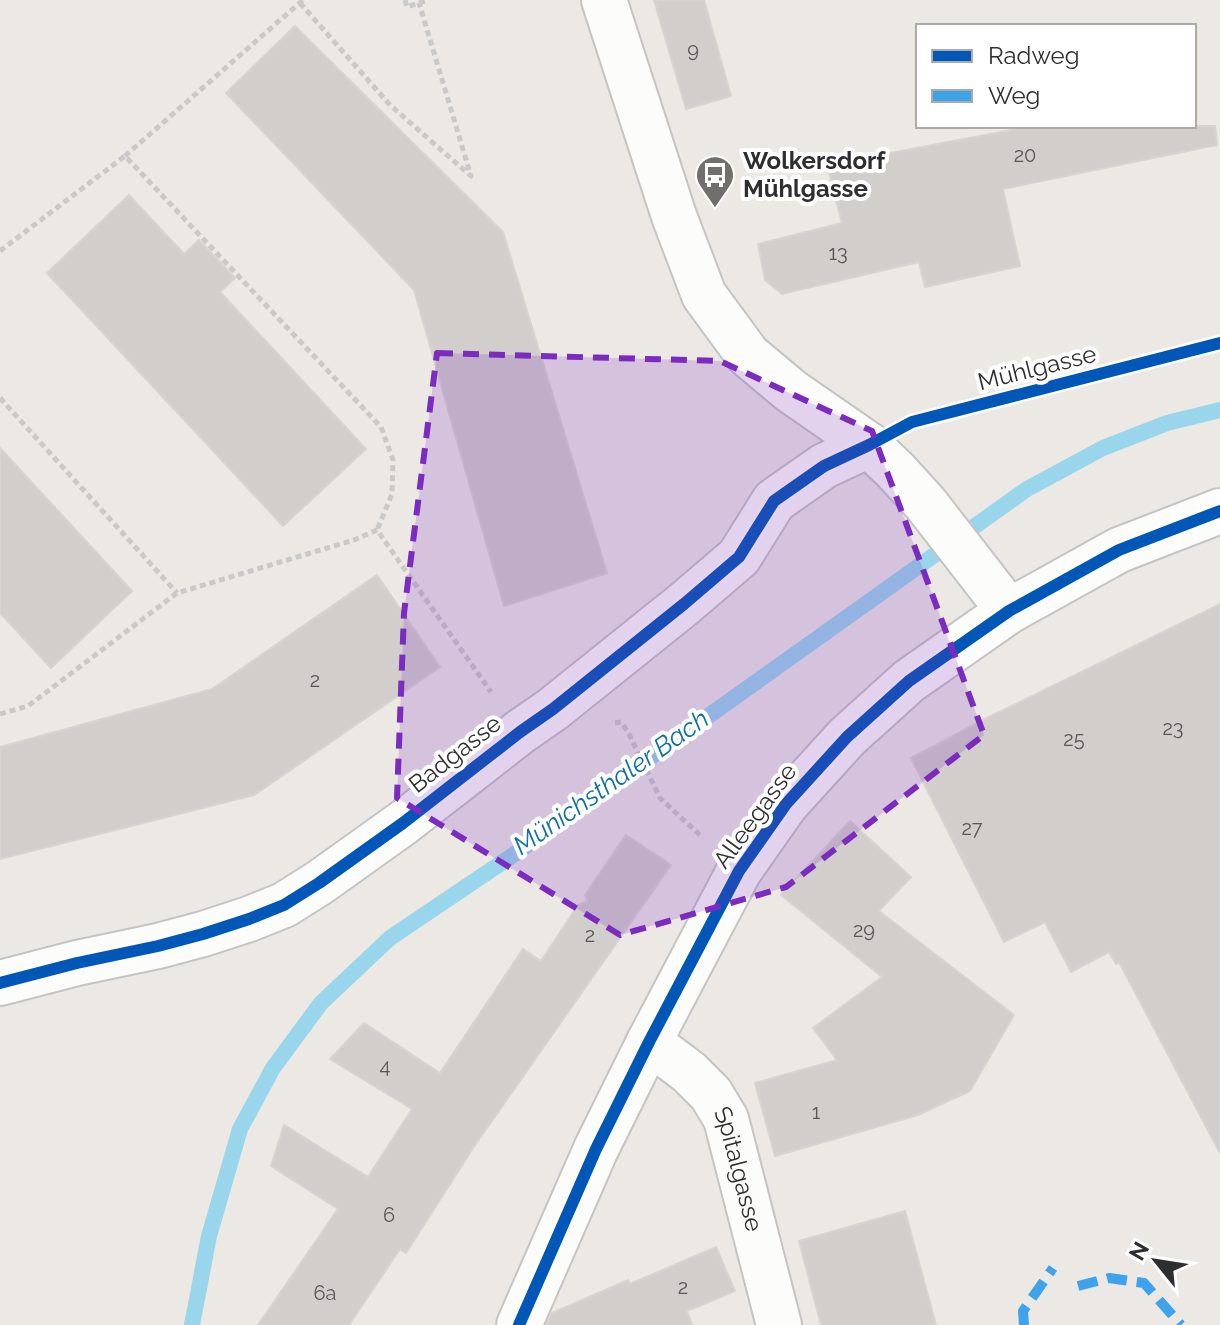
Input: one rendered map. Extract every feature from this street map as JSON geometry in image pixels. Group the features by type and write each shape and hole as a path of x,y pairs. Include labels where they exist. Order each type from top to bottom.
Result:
{"street":[{"path":"604,0 674,216 704,295 748,355 791,391 869,445 896,471 926,504 1009,611"},
{"name":"Badgasse","path":"0,983 203,934 284,905 403,823 684,604 739,557 774,501 824,466 869,445"},
{"name":"Alleegasse","path":"519,1325 596,1149 649,1042 739,871 786,804 847,737 909,681 1009,611 1119,550 1220,511"},
{"name":"Spitalgasse","path":"649,1042 689,1072 711,1094 726,1119 779,1325"}],"path":[{"path":"405,0 407,7 428,0"},
{"path":"0,251 125,156 302,2 390,105 471,176 419,3"},
{"path":"1,713 28,706 177,593 354,540 377,530 392,494 393,460 381,427 125,156"},
{"path":"0,398 177,593"},
{"path":"377,530 520,732"},
{"path":"628,732 660,798 739,871"}],"highlighted area":[{"path":"437,353 720,361 872,431 984,735 786,887 620,935 397,798 404,613"}],"building":[{"path":"654,0 704,0 731,96 686,109"},
{"path":"295,26 503,232 607,573 504,606 414,290 226,93"},
{"path":"1215,126 1217,145 1003,189 1020,266 925,287 919,262 782,294 765,280 758,244 842,223 827,165 1021,128"},
{"path":"129,195 184,254 199,240 235,278 220,292 366,449 283,526 47,273"},
{"path":"0,448 132,591 51,668 0,613"},
{"path":"377,575 440,667 254,795 0,859 0,747 212,689"},
{"path":"1220,604 1220,1153 1119,962 1116,964 1109,952 1071,972 1045,922 1004,942 911,758"},
{"path":"850,821 911,877 879,911 1014,1015 970,1091 918,1115 775,1156 755,1083 837,1060 813,1028 882,977 781,895"},
{"path":"626,835 671,865 473,1148 406,1253 400,1249 349,1325 258,1325 338,1209 271,1166 284,1125 368,1177 412,1109 330,1059 364,1023 440,1073 523,949 541,961 578,905 587,901 585,895"},
{"path":"905,1211 936,1325 821,1325 799,1241"},
{"path":"716,1247 735,1291 687,1311 692,1325 546,1325 552,1313"}],"waterway":[{"name":"Münichsthaler Bach","path":"192,1325 209,1236 240,1129 273,1068 321,1003 390,938 516,853 1027,489 1103,448 1167,423 1220,410"}],"marked path":[{"path":"1024,1325 1023,1311 1053,1268"},
{"path":"1078,1286 1109,1278 1144,1283 1181,1325"}],"cycle path":[{"name":"Mühlgasse","path":"0,983 203,934 284,905 403,823 684,604 739,557 774,501 824,466 912,422 1220,343"},
{"path":"519,1325 596,1149 649,1042 739,871 786,804 847,737 909,681 1009,611 1119,550 1220,511"}],"place":[{"name":"Wolkersdorf Mühlgasse","path":"715,209"}]}
